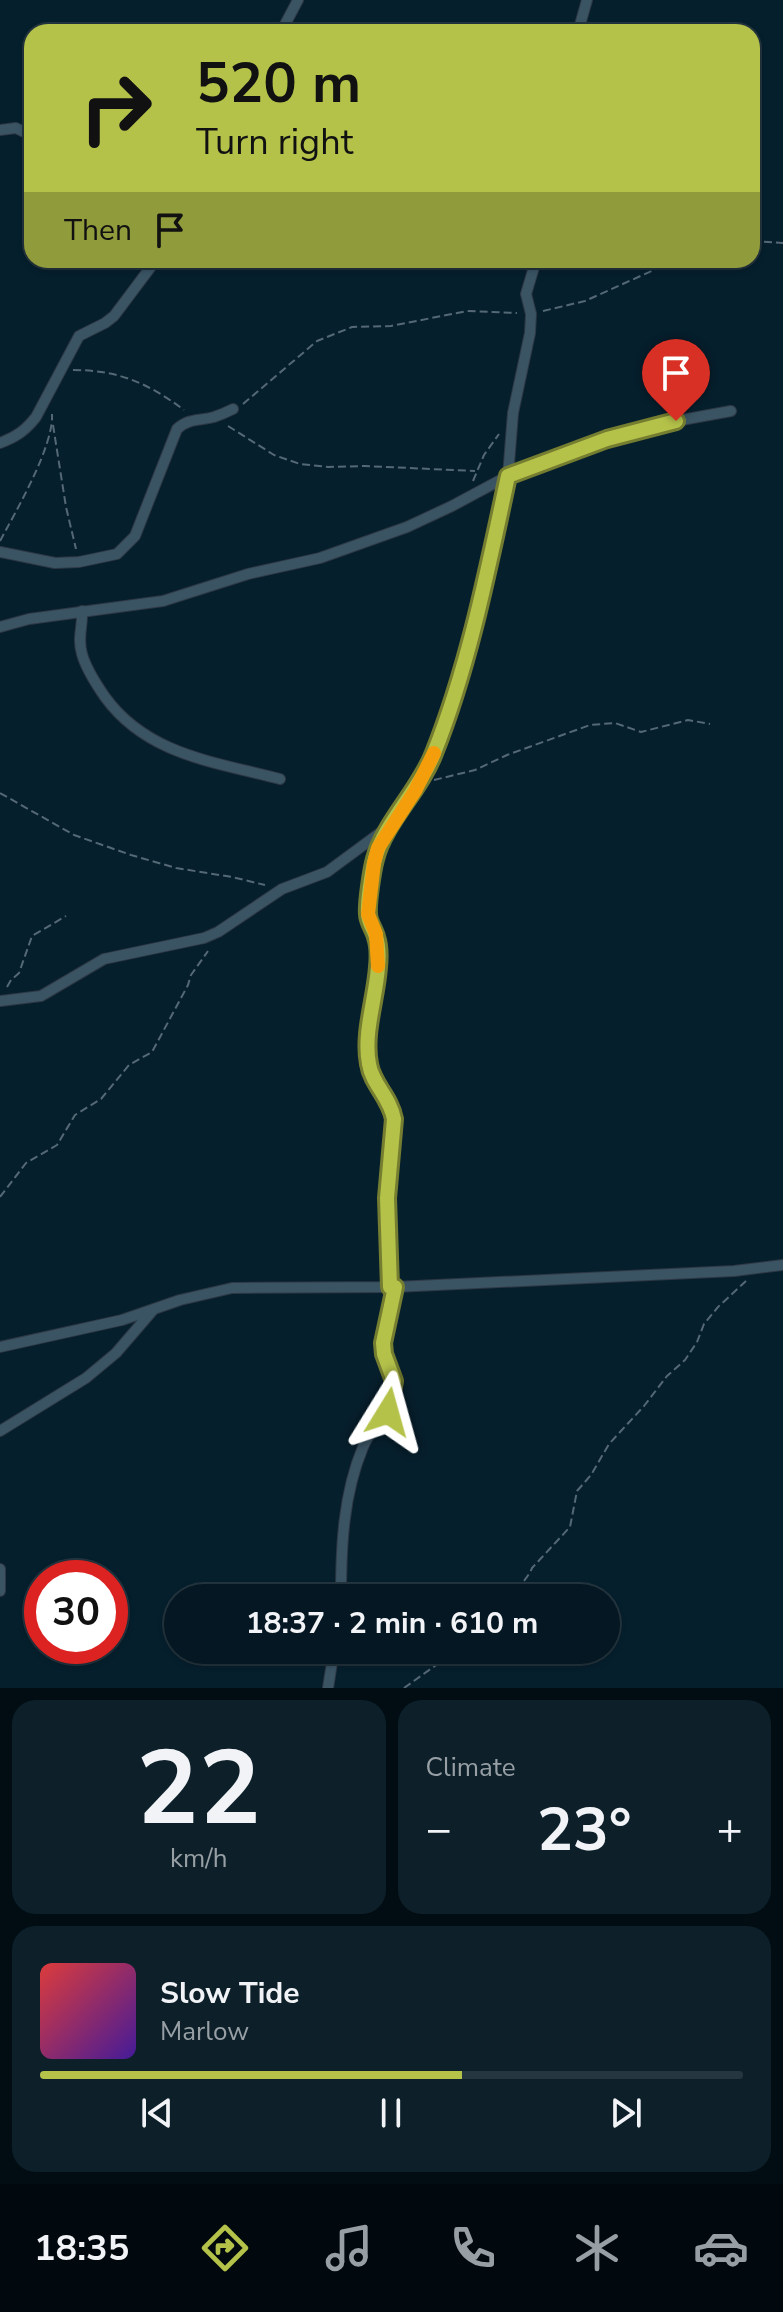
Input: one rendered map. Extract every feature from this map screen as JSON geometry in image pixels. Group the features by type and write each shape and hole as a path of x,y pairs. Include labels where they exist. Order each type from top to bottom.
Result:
{"street":[{"path":"285,24 298,0"},
{"path":"580,24 587,0"},
{"path":"0,130 16,128 24,132"},
{"path":"0,443 28,428 79,336 114,316 150,268"},
{"path":"341,1584 342,1540 353,1475 364,1444 388,1412 394,1393 393,1373 384,1354 383,1343 393,1287 387,1198 394,1119 369,1064 369,1036 378,966 376,934 368,914 374,863 378,848 415,791 433,756 458,684 508,476 513,413 530,333 531,314 526,294 534,268"},
{"path":"0,552 55,563 79,562 117,554 135,536 177,429 194,418 213,417 233,409"},
{"path":"0,627 29,619 163,601 248,574 320,558 407,527 508,476 607,439 731,411"},
{"path":"82,611 79,641 89,672 113,708 140,734 171,750 280,779"},
{"path":"2,1000 41,996 104,959 204,938 218,932 282,889 327,872 392,824"},
{"path":"0,1347 122,1320 203,1293 232,1288 393,1287 783,1265"},
{"path":"0,1431 86,1378 116,1353 154,1309"},
{"path":"0,1569 0,1591"},
{"path":"328,1688 332,1664"}],"path":[{"path":"760,242 783,243"},
{"path":"233,409 248,401 317,341 352,327 391,326 467,311 531,314 585,301 658,268"},
{"path":"60,370 106,370 129,377 194,418"},
{"path":"51,385 53,424 66,507 79,562"},
{"path":"213,417 274,455 300,464 475,471"},
{"path":"0,541 39,462 53,424"},
{"path":"468,497 475,471 501,431"},
{"path":"415,791 438,777 475,770 573,729 590,725 615,723 641,732 688,720 710,724"},
{"path":"0,793 74,835 131,855 176,868 282,889"},
{"path":"2,1000 8,984 19,973 32,936 66,916"},
{"path":"0,1197 26,1163 57,1145 75,1115 101,1099 129,1065 152,1052 191,975 218,932"},
{"path":"519,1584 570,1527 577,1491 591,1475 609,1444 667,1376 685,1360 704,1324 718,1307 759,1268"},
{"path":"404,1688 438,1664"}],"slow traffic":[{"path":"378,966 376,934 368,914 374,863 378,848 415,791 434,753"}],"route":[{"path":"388,1412 394,1381 383,1343 395,1287 390,1287 387,1228 394,1119 386,1095 369,1064 378,946 368,914 378,848 415,791 433,756 449,712 472,633 508,476 607,439 676,421"}]}
